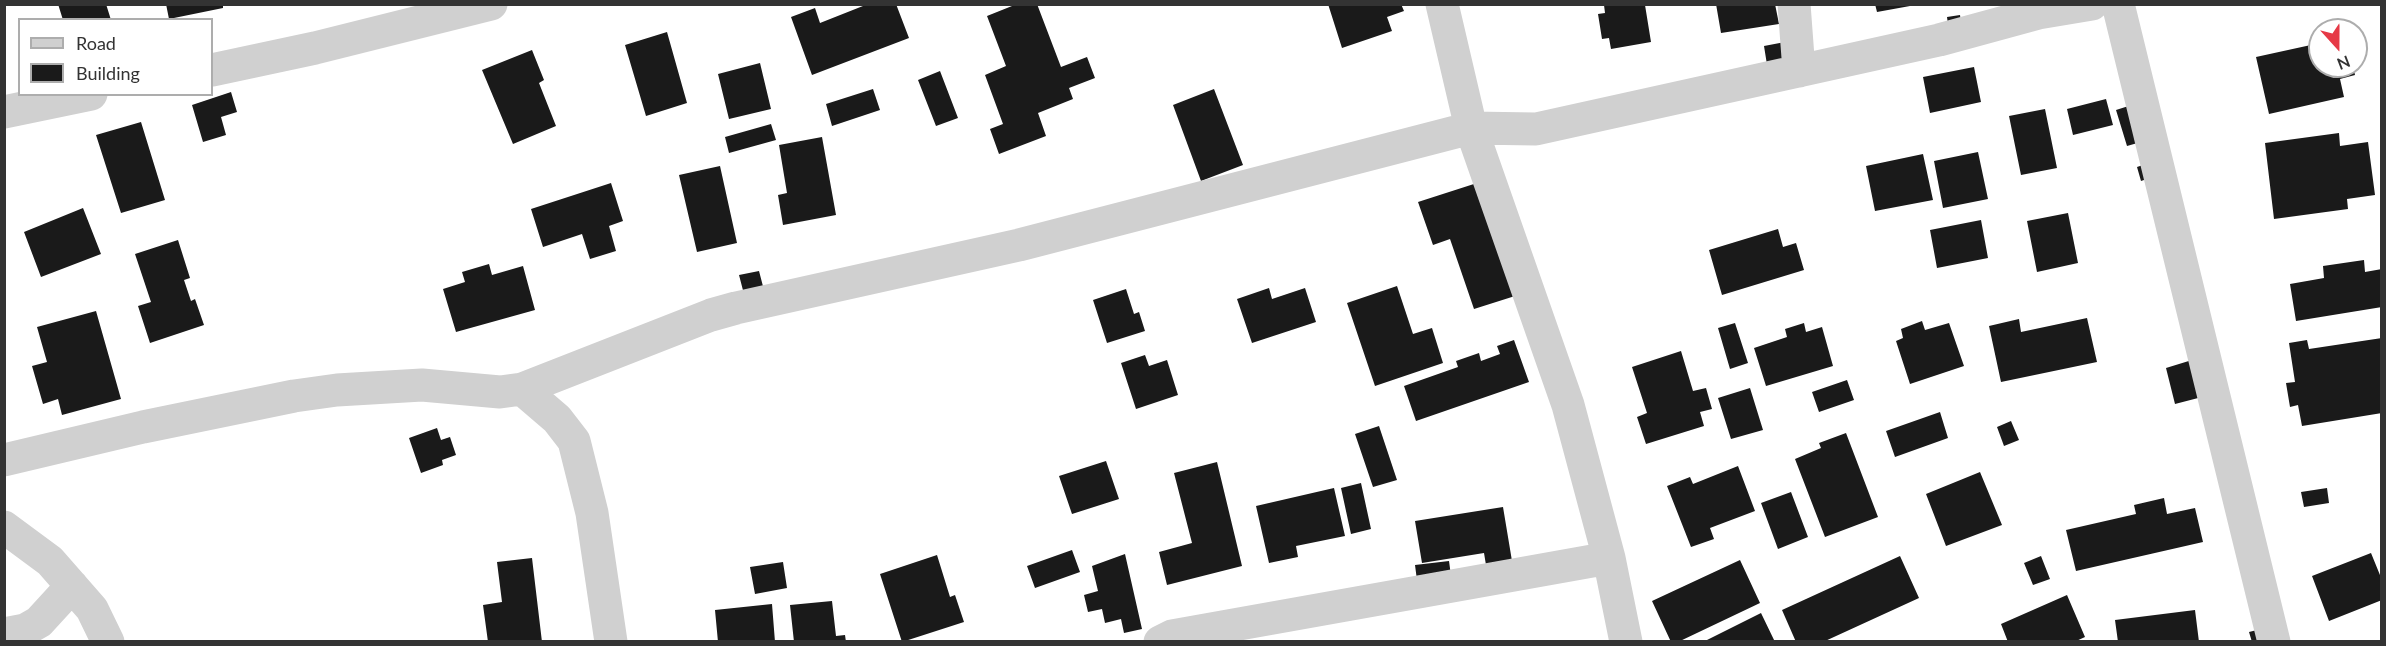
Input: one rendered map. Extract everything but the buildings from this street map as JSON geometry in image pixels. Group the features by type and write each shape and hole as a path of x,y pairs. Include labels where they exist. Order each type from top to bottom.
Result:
{"street":[{"path":"213,70 405,15 491,4"},
{"path":"1442,4 1471,128 1568,405 1609,558 1626,642"},
{"path":"1794,4 1799,71"},
{"path":"4,460 143,427 294,396 337,390 422,385 500,392 522,389 711,315 1041,239 1471,128 1536,129 1939,40 2037,9 2092,4"},
{"path":"2118,4 2274,642"},
{"path":"4,111 81,96"},
{"path":"522,389 557,419 574,441 592,513 611,642"},
{"path":"4,527 50,561 92,609 108,642"},
{"path":"1160,642 1172,636 1609,558"},
{"path":"4,634 26,630 39,622 72,586"}]}
